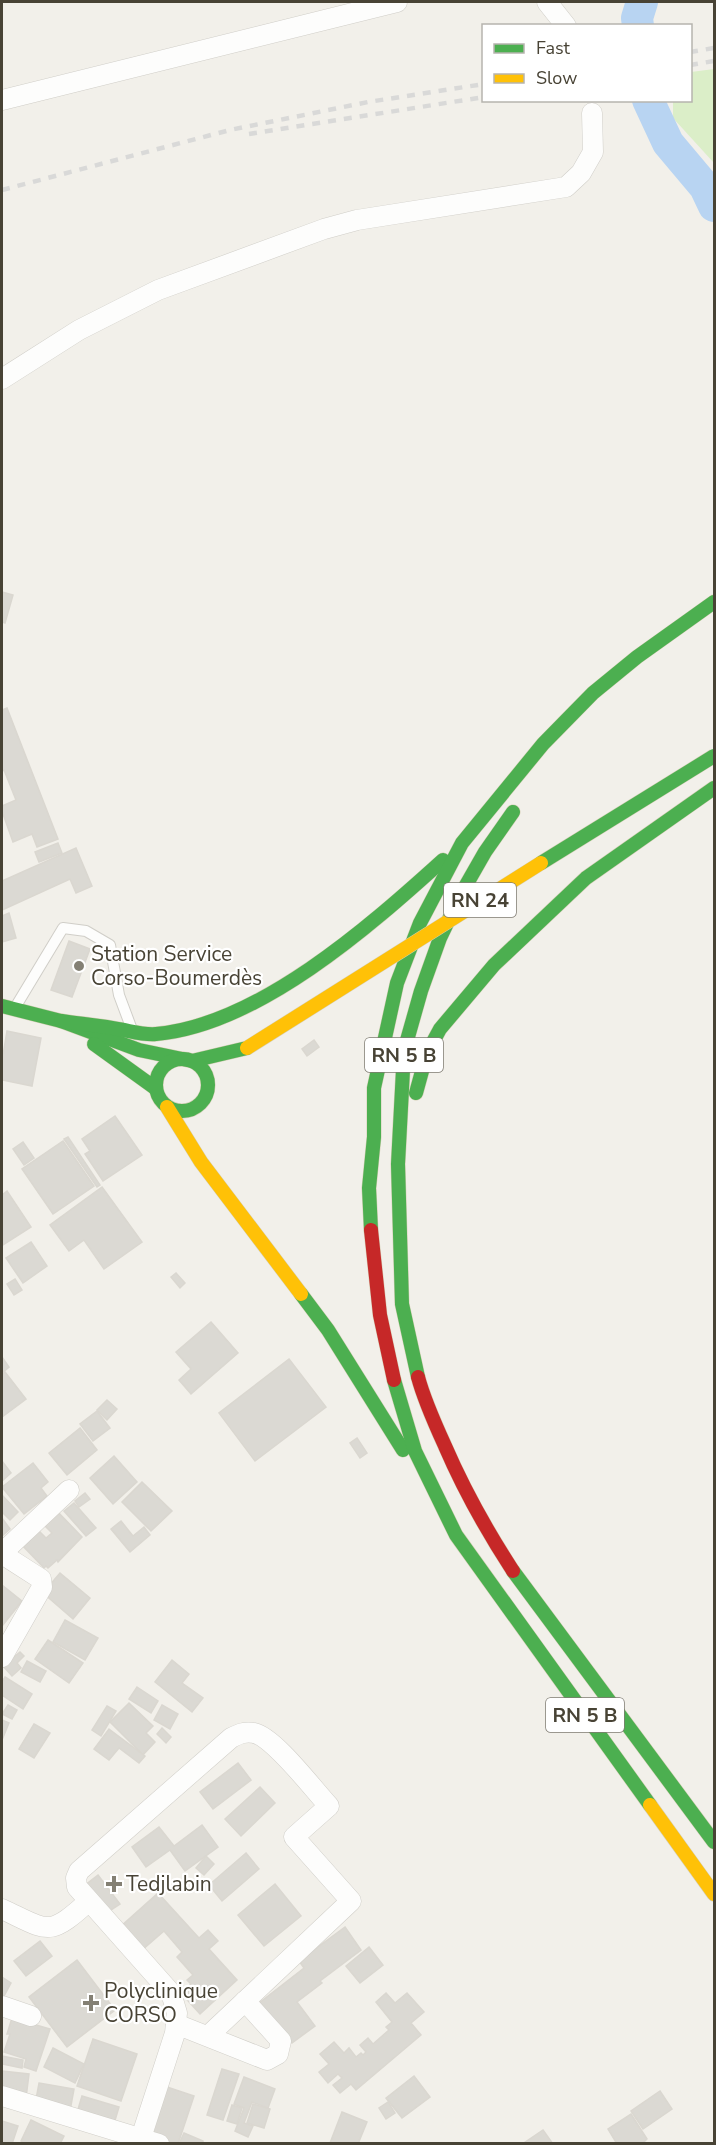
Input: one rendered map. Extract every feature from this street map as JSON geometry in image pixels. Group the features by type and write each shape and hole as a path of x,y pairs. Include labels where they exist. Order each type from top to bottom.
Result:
{"main road":[{"name":"RN 5 B","path":"714,602 637,657 593,693 543,744 462,843 420,923 398,983 374,1088 374,1137 369,1188 372,1252 380,1315 396,1389 415,1451 456,1535 714,1894"},
{"name":"RN 24","path":"247,1048 714,756"},
{"path":"402,1304 413,1115 418,1078 427,1053 440,1029 494,965 586,878 714,789"},
{"name":"RN 5 B","path":"522,802 485,852 456,903 440,938 421,991 404,1051 398,1164 402,1304 418,1381 450,1459 484,1526 516,1576 714,1842"},
{"path":"8,1008 61,1021 156,1035 190,1029 245,1007 290,980 370,924 462,843"},
{"path":"61,1021 139,1050 192,1061 203,1069 207,1077 206,1096 201,1103"},
{"path":"61,1021 156,1088"},
{"path":"247,1048 192,1061 174,1060 163,1067 158,1075 156,1088 158,1097 167,1107 201,1161 328,1330 456,1535"},
{"path":"234,1064 247,1048"},
{"path":"167,1107 184,1112 194,1109 221,1079"}],"street":[{"path":"2,100 397,2"},
{"path":"548,2 564,24"},
{"path":"2,379 68,336 158,290 324,229 357,220 566,187 581,173 593,152 592,113"},
{"path":"2,1657 42,1587 41,1579 2,1554 69,1490"},
{"path":"2,2096 147,2142 175,2033 177,2013 171,1993 77,1887 76,1878 79,1871 231,1738 242,1732 254,1733 268,1739 329,1806 294,1837 351,1901 208,2036"},
{"path":"2,1909 40,1927 53,1928 65,1923 89,1901"},
{"path":"176,2024 267,2060 278,2054 281,2041 244,2001"},
{"path":"2,2006 31,2016"}],"lane":[{"path":"8,1008 63,928 86,931 110,945 119,995 139,1050"}],"green space":[{"path":"714,69 714,163 673,118 673,102 692,102 692,72"}],"building":[{"path":"2,592 13,595 5,623 2,622"},
{"path":"7,708 58,839 37,847 32,834 13,842 2,811 2,806 16,800 4,770 2,771 2,710"},
{"path":"58,843 62,853 39,862 35,852"},
{"path":"76,848 92,886 76,893 70,879 2,910 2,881"},
{"path":"9,913 16,938 2,942 2,916"},
{"path":"69,941 90,949 72,997 51,990"},
{"path":"7,1031 41,1038 32,1086 2,1080 2,1061"},
{"path":"314,1040 319,1047 307,1056 302,1049"},
{"path":"115,1116 142,1155 103,1181 85,1154 90,1151 82,1139"},
{"path":"68,1137 100,1185 97,1187 64,1139"},
{"path":"63,1141 94,1186 53,1214 22,1169"},
{"path":"23,1142 34,1158 24,1165 13,1149"},
{"path":"102,1187 142,1242 104,1269 84,1240 69,1251 50,1225"},
{"path":"7,1191 31,1227 3,1245 2,1195"},
{"path":"31,1242 47,1266 23,1283 6,1258"},
{"path":"176,1273 185,1283 180,1288 171,1277"},
{"path":"15,1279 22,1290 14,1295 7,1284"},
{"path":"211,1322 238,1353 191,1394 179,1380 191,1369 176,1352"},
{"path":"2,1357 9,1367 2,1373"},
{"path":"289,1359 326,1407 255,1461 219,1413"},
{"path":"5,1372 26,1399 2,1417 2,1375"},
{"path":"107,1400 117,1409 107,1420 97,1410"},
{"path":"97,1411 110,1428 93,1441 80,1424"},
{"path":"80,1428 97,1450 67,1475 49,1453"},
{"path":"357,1438 367,1453 360,1458 350,1443"},
{"path":"114,1456 137,1482 113,1504 90,1478"},
{"path":"2,1461 11,1473 2,1481"},
{"path":"33,1463 48,1482 41,1488 47,1496 24,1514 2,1487"},
{"path":"142,1482 172,1511 151,1531 122,1502"},
{"path":"85,1493 90,1499 79,1507 75,1501"},
{"path":"2,1495 18,1512 10,1520 2,1512"},
{"path":"74,1503 96,1528 86,1536 64,1511"},
{"path":"56,1510 82,1537 58,1562 57,1560 48,1568 46,1566 44,1568 21,1544 39,1531 46,1538 52,1533 44,1525"},
{"path":"2,1518 10,1529 2,1536"},
{"path":"121,1521 133,1536 144,1527 150,1535 130,1552 111,1529"},
{"path":"60,1573 90,1598 73,1619 43,1593"},
{"path":"2,1585 22,1601 2,1626"},
{"path":"65,1620 98,1638 85,1660 53,1642"},
{"path":"48,1640 83,1663 69,1683 35,1659"},
{"path":"20,1652 24,1656 17,1663 21,1668 12,1676 3,1666"},
{"path":"172,1660 189,1674 182,1683 203,1698 192,1712 155,1682"},
{"path":"27,1661 46,1671 40,1682 21,1672"},
{"path":"5,1677 32,1694 23,1709 2,1695 2,1682"},
{"path":"137,1687 158,1701 151,1713 129,1699"},
{"path":"129,1703 153,1726 146,1733 155,1742 143,1755 110,1722"},
{"path":"8,1705 17,1710 12,1719 2,1714"},
{"path":"162,1705 178,1714 170,1729 154,1720"},
{"path":"107,1706 116,1711 101,1736 92,1730"},
{"path":"2,1720 9,1723 2,1740"},
{"path":"34,1724 50,1733 34,1758 19,1749"},
{"path":"162,1728 171,1737 166,1743 157,1734"},
{"path":"109,1729 145,1756 139,1763 119,1748 109,1760 94,1749"},
{"path":"238,1763 251,1780 213,1809 200,1792"},
{"path":"260,1787 275,1803 241,1836 225,1819"},
{"path":"202,1825 218,1847 185,1871 170,1850 146,1867 132,1847 159,1827 174,1846"},
{"path":"246,1853 259,1869 222,1901 209,1885"},
{"path":"206,1856 214,1864 204,1875 196,1868"},
{"path":"98,1875 120,1904 105,1914 84,1886"},
{"path":"275,1884 301,1916 264,1946 238,1915"},
{"path":"158,1893 199,1938 208,1930 218,1941 209,1949 237,1980 200,2014 181,1993 191,1984 187,1980 193,1975 177,1957 182,1952 164,1931 141,1951 120,1927"},
{"path":"345,1927 361,1950 297,2002 315,2026 292,2043 259,2003 304,1968 299,1961"},
{"path":"40,1941 52,1956 26,1976 14,1961"},
{"path":"369,1947 383,1965 360,1983 346,1966"},
{"path":"77,1960 115,2010 67,2047 29,1997"},
{"path":"2,1977 11,1983 2,2000"},
{"path":"386,1993 395,2003 407,1993 424,2012 411,2023 421,2035 356,2090 351,2084 340,2093 333,2085 342,2078 338,2074 328,2083 319,2072 329,2064 320,2054 334,2042 344,2053 349,2048 356,2057 361,2053 363,2055 366,2052 360,2045 368,2038 373,2044 389,2030 386,2027 392,2022 376,2002"},
{"path":"12,2018 50,2029 36,2071 24,2067 26,2059 4,2052"},
{"path":"93,2039 137,2054 121,2101 77,2086"},
{"path":"53,2048 84,2064 75,2083 44,2067"},
{"path":"2,2056 23,2060 22,2068 2,2064"},
{"path":"222,2069 239,2074 223,2120 207,2115"},
{"path":"2,2071 29,2074 26,2098 2,2095"},
{"path":"414,2076 430,2097 402,2118 386,2098"},
{"path":"244,2077 275,2089 268,2108 252,2102 244,2123 253,2126 248,2137 235,2131 244,2108 234,2104"},
{"path":"39,2083 74,2089 70,2111 35,2105"},
{"path":"167,2087 194,2096 178,2144 168,2144 150,2137"},
{"path":"660,2091 672,2109 643,2129 631,2111"},
{"path":"82,2096 119,2107 113,2127 76,2116"},
{"path":"388,2102 395,2113 386,2119 379,2108"},
{"path":"253,2104 270,2109 264,2128 247,2123"},
{"path":"232,2105 242,2108 237,2124 227,2121"},
{"path":"342,2112 367,2122 358,2144 330,2143"},
{"path":"631,2114 647,2139 642,2144 617,2144 608,2129"},
{"path":"31,2120 64,2136 60,2144 25,2144 21,2141"},
{"path":"2,2121 18,2126 12,2144 2,2144"},
{"path":"543,2130 553,2144 524,2144 524,2143"},
{"path":"184,2133 203,2141 203,2144 179,2144"}],"waterway":[{"path":"638,24 637,18 642,2"},
{"path":"649,102 668,143 705,187 714,206"}],"railway":[{"path":"692,52 714,48"},
{"path":"692,65 714,61"},
{"path":"2,190 230,130 368,102 482,84"},
{"path":"249,134 482,97"}],"traffic: fast":[{"path":"371,1230 369,1188 374,1137 374,1088 397,983 420,923 462,843 543,744 593,693 637,657 714,602"},
{"path":"541,863 714,756"},
{"path":"416,1093 427,1053 440,1029 494,965 586,878 714,788"},
{"path":"418,1377 402,1304 398,1164 404,1051 421,991 440,938 485,852 513,812"},
{"path":"61,1021 156,1034 195,1027 233,1012 272,993 310,969 347,942 443,860"},
{"path":"2,1006 61,1021 139,1050 192,1061 247,1048"},
{"path":"94,1044 155,1088"},
{"path":"177,1059 187,1059 196,1063 204,1071 208,1085 204,1099 196,1107 187,1111 177,1111 168,1107 160,1099 156,1090 156,1080 160,1071 168,1063 177,1059"},
{"path":"301,1294 328,1330 403,1450"},
{"path":"394,1380 415,1451 456,1535 650,1805"},
{"path":"513,1571 714,1842"}],"traffic: slow":[{"path":"247,1048 541,863"},
{"path":"167,1107 201,1162 301,1294"},
{"path":"650,1805 714,1894"}],"traffic: jam":[{"path":"371,1230 380,1315 394,1380"},
{"path":"418,1377 430,1412 460,1478 513,1571"}],"place":[{"name":"Station Service Corso-Boumerdès","path":"79,966"},
{"name":"Tedjlabin","path":"114,1884"},
{"name":"Polyclinique CORSO","path":"91,2003"}]}
